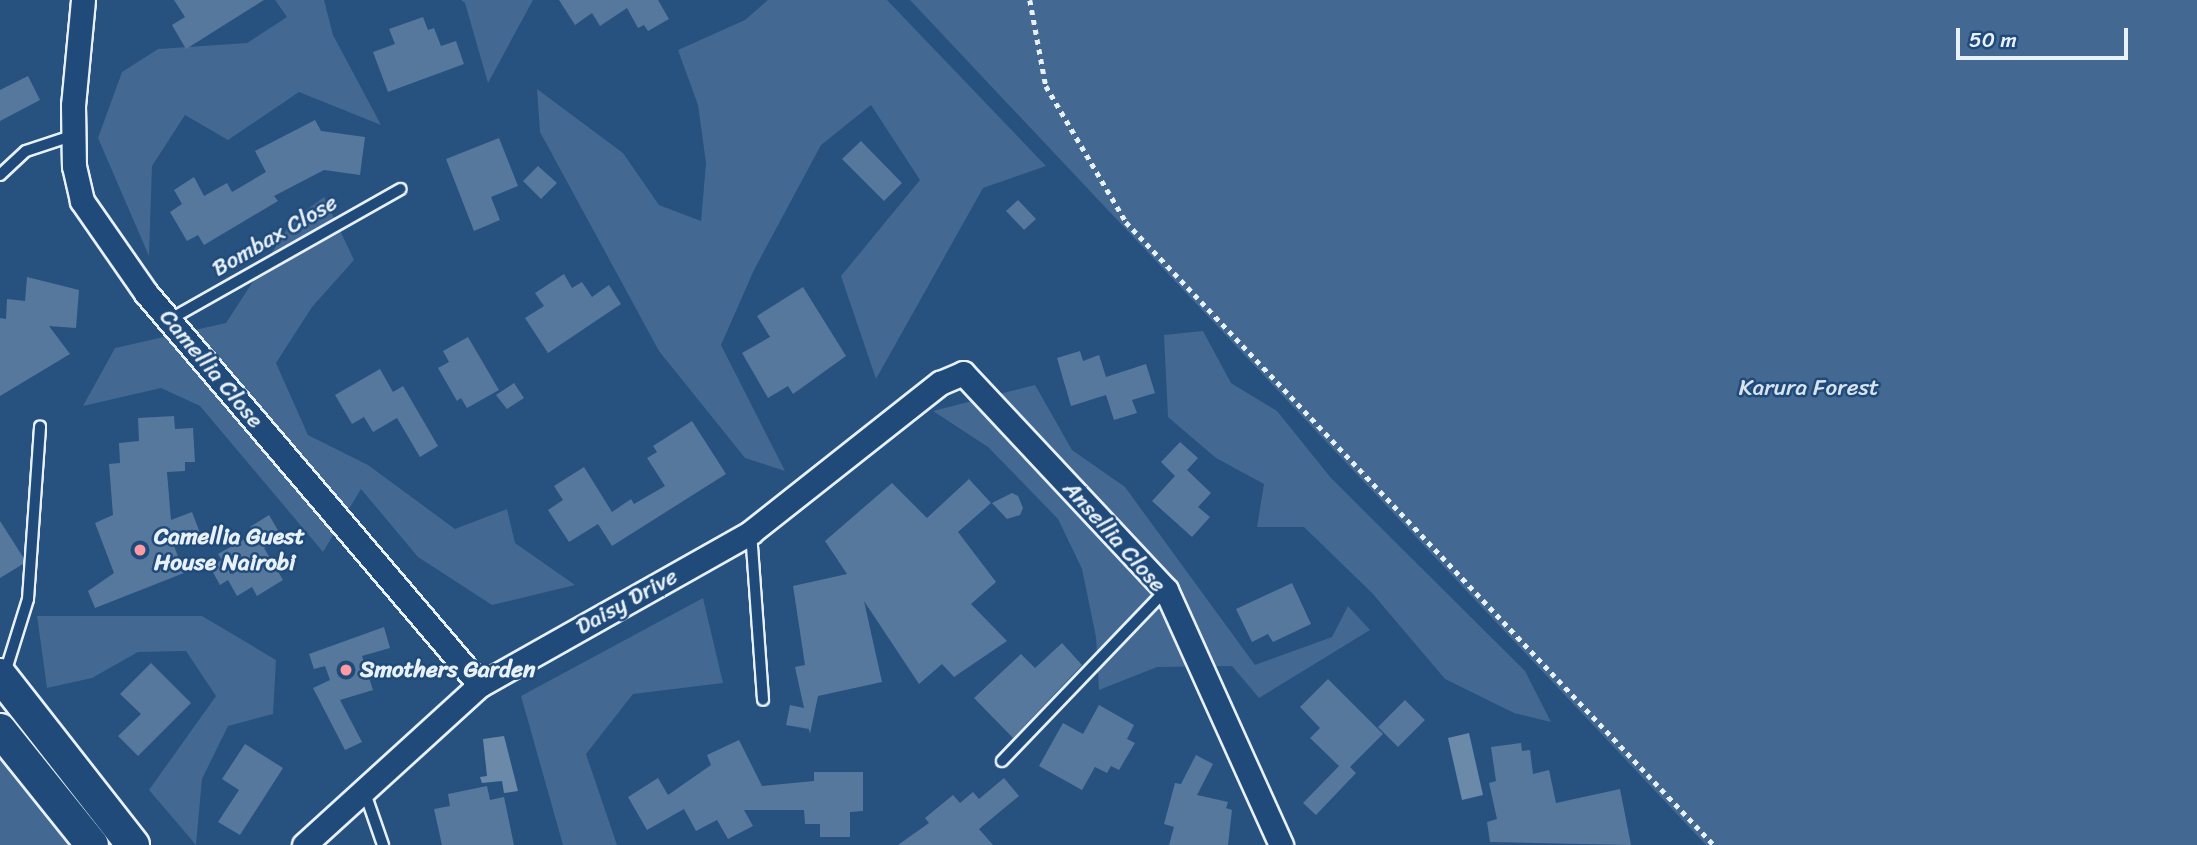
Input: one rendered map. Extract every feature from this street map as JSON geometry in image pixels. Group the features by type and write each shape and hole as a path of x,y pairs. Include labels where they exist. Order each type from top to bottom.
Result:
{"street":[{"name":"Camellia Close","path":"83,0 74,135 82,201 169,320 480,685"},
{"name":"Ansellia Close","path":"962,377 963,373 1166,590 1282,845"},
{"name":"Daisy Drive","path":"304,845 365,793 480,685 751,532 940,383 962,377"},
{"path":"1,677 133,845"},
{"path":"0,730 92,845"}],"lane":[{"path":"0,175 26,151 74,135"},
{"name":"Bombax Close","path":"169,320 401,189"},
{"path":"1,677 28,599 40,426"},
{"path":"751,532 763,700"},
{"path":"1002,761 1166,590"},
{"path":"365,793 383,845"}],"path":[{"path":"1030,0 1046,86 1126,222 1714,845"}],"green space":[{"path":"275,0 324,0 333,35 381,125 299,92 228,140 185,115 152,166 149,256 98,138 122,72 158,49 247,43 287,17"},
{"path":"461,0 533,0 488,83 465,3"},
{"path":"768,0 887,0 1046,166 983,188 876,379 841,276 920,180 871,105 821,145 754,270 721,345 785,471 745,458 659,351 540,132 537,89 623,153 659,205 701,221 706,163 698,105 678,50 745,20"},
{"name":"Karura Forest","path":"910,0 2197,0 2197,845 1706,845"},
{"path":"324,197 354,260 312,307 276,363 308,435 368,465 455,529 507,509 515,543 575,585 492,605 418,557 361,489 323,552 200,406 161,388 83,406 115,348 226,323 293,220"},
{"path":"1203,331 1231,383 1277,411 1331,478 1525,671 1551,722 1514,713 1445,679 1372,593 1304,527 1257,527 1264,484 1216,458 1168,417 1164,335"},
{"path":"1035,385 1072,450 1125,487 1255,665 1332,637 1348,606 1370,630 1259,698 1232,666 1157,667 1099,690 1096,637 1082,569 1058,519 988,447 933,411"},
{"path":"703,598 723,683 633,694 586,754 617,845 563,845 521,696"},
{"path":"37,616 202,616 276,660 273,714 228,726 202,779 196,845 149,790 216,696 186,651 138,652 92,678 47,688"},
{"path":"0,756 72,845 0,845"}],"shaded area":[{"path":"1469,733 1483,795 1462,800 1448,738"},
{"path":"504,736 518,791 504,793 502,781 482,783 480,777 487,776 483,739"}],"building":[{"path":"174,0 264,0 186,49 172,25 185,17"},
{"path":"559,0 658,0 669,19 648,31 644,25 638,28 627,8 600,26 592,13 575,25"},
{"path":"423,17 428,30 434,28 441,46 456,41 464,64 388,92 373,52 395,44 389,29"},
{"path":"28,76 40,100 0,121 0,90"},
{"path":"315,120 321,131 365,137 360,175 324,170 274,196 278,201 204,245 198,235 187,241 170,212 182,204 174,190 194,177 204,196 227,183 232,192 266,172 255,151"},
{"path":"499,138 518,186 491,197 500,220 474,231 446,159"},
{"path":"861,141 902,183 884,201 842,159"},
{"path":"538,166 557,183 541,199 523,181"},
{"path":"1018,200 1036,219 1024,230 1006,211"},
{"path":"564,274 572,288 582,282 592,297 609,285 621,304 548,353 525,318 544,306 535,293"},
{"path":"27,277 79,290 76,328 49,326 70,354 0,396 0,318 6,319 7,299 25,301"},
{"path":"803,287 846,356 793,394 788,386 768,398 742,353 770,337 757,316"},
{"path":"468,337 499,390 467,408 461,398 457,401 438,368 449,362 443,351"},
{"path":"1080,351 1083,361 1099,355 1106,377 1146,364 1155,393 1132,400 1137,413 1114,420 1106,395 1071,406 1057,358"},
{"path":"380,369 393,392 403,386 438,446 420,457 397,418 373,432 364,417 352,424 335,395"},
{"path":"514,383 524,398 507,409 496,395"},
{"path":"174,416 175,429 193,428 195,462 185,462 185,471 167,472 171,520 192,512 200,533 173,543 184,573 95,608 88,591 114,573 95,523 113,515 109,464 120,463 119,443 139,441 138,418"},
{"path":"692,421 726,474 612,546 598,524 569,542 548,510 563,500 554,486 584,467 612,512 631,499 634,504 665,486 647,458 657,452 653,446"},
{"path":"1180,442 1198,458 1187,470 1211,493 1198,507 1210,517 1192,537 1152,501 1175,476 1161,462"},
{"path":"969,479 991,503 958,532 996,582 971,604 1007,641 954,677 942,664 919,684 864,601 882,682 818,696 810,734 809,729 786,725 790,705 804,708 795,667 805,665 793,586 847,574 825,541 892,483 927,518"},
{"path":"1012,493 1018,496 1023,508 1020,515 1007,519 992,503"},
{"path":"269,515 282,537 264,548 283,580 257,596 252,587 237,596 228,580 220,585 210,567 222,560 218,554 254,534 250,527"},
{"path":"0,521 23,557 23,564 0,578"},
{"path":"1292,583 1311,624 1273,642 1268,634 1252,642 1236,609"},
{"path":"384,627 390,648 362,656 373,690 340,700 362,742 345,750 313,688 330,680 325,666 314,669 309,654"},
{"path":"1062,643 1082,665 1013,738 974,698 1021,654 1035,668"},
{"path":"151,663 191,703 138,756 118,736 141,714 120,694"},
{"path":"1328,679 1383,734 1350,767 1356,773 1316,815 1303,803 1339,766 1310,738 1320,728 1300,707"},
{"path":"1405,700 1425,720 1398,747 1378,727"},
{"path":"1099,705 1134,725 1127,739 1135,743 1119,770 1111,766 1107,773 1095,767 1082,790 1039,766 1063,723 1083,734"},
{"path":"739,740 762,786 814,781 814,772 863,772 863,811 850,812 850,837 820,837 820,824 805,824 804,810 744,810 753,826 728,839 717,820 696,831 684,809 647,830 628,797 658,778 668,795 711,765 707,755"},
{"path":"1521,743 1522,751 1530,750 1533,774 1549,770 1556,803 1620,789 1631,845 1490,842 1487,822 1497,819 1489,783 1496,781 1491,747"},
{"path":"245,744 283,768 240,835 218,822 239,790 222,779"},
{"path":"1196,755 1213,764 1197,795 1228,802 1226,808 1232,810 1228,845 1169,845 1174,827 1164,824 1175,783 1181,784"},
{"path":"1004,778 1019,796 979,829 993,845 898,845 929,823 925,818 953,795 960,803 973,792 979,799"},
{"path":"487,786 490,800 504,797 514,845 442,845 434,809 450,806 448,794"}],"place":[{"name":"Camellia Guest House Nairobi","path":"140,550"},
{"name":"Smothers Garden","path":"346,670"}]}
